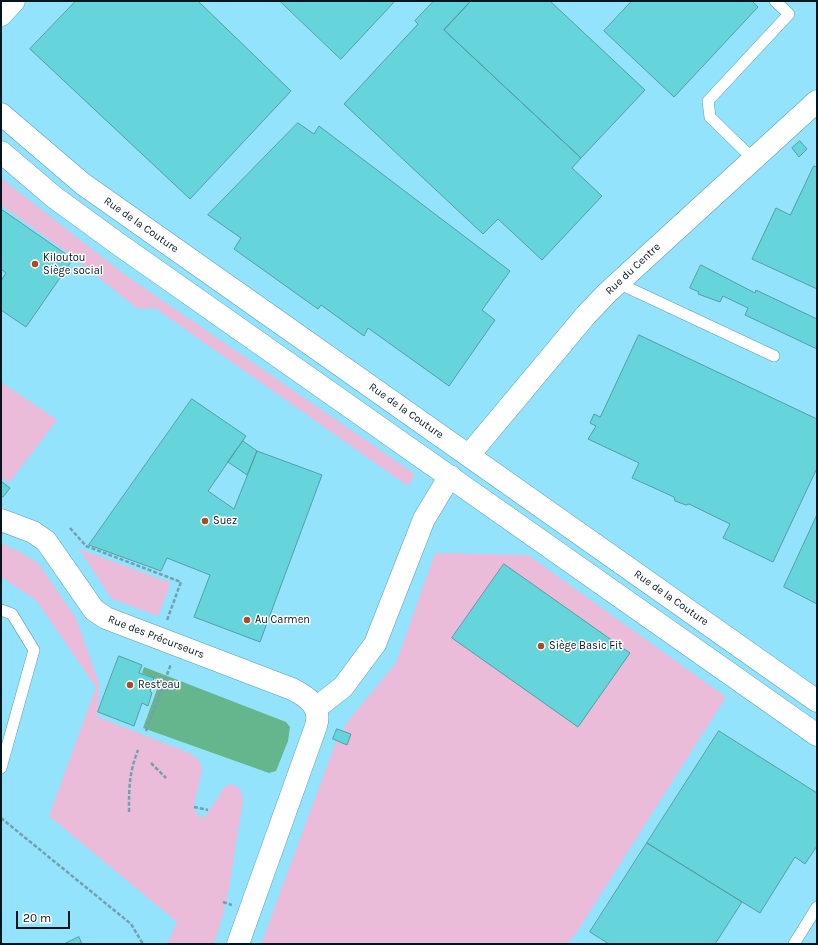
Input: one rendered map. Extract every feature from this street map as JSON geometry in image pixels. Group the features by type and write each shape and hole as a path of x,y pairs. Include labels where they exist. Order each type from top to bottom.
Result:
{"street":[{"path":"1,15 14,1"},
{"name":"Rue du Centre","path":"469,455 582,319 618,283 817,101"},
{"name":"Rue de la Couture","path":"1,114 83,184 817,701"},
{"path":"1,152 54,197 117,243 817,735"},
{"path":"238,944 316,726 318,717 316,708 343,687 375,644 424,519 450,476"},
{"name":"Rue des Précurseurs","path":"1,520 30,531 46,541 92,606 106,618 292,689 307,697 316,708"}],"lane":[{"path":"753,159 710,116 708,101 789,14 775,1"},
{"path":"618,283 774,356"},
{"path":"1,610 12,614 34,650 1,768"},
{"path":"794,944 817,906"}],"path":[{"path":"70,528 86,546 181,582 166,624"},
{"path":"146,732 170,667"},
{"path":"129,812 128,783 131,768 138,750"},
{"path":"151,763 166,778"},
{"path":"194,807 208,810"},
{"path":"1,818 131,924 143,944"}],"shaded area":[{"path":"1,1 817,1 817,944 1,944"},
{"path":"1,178 124,274 415,474 408,486 155,308 138,309 68,253 1,205"},
{"path":"1,382 57,420 9,483 3,479 1,481"},
{"path":"1,543 24,554 39,564 76,618 99,683 98,717 193,755 200,763 202,769 194,807 195,811 200,817 207,814 225,786 233,784 241,790 243,800 227,900 213,944 167,944 177,922 49,816 96,687 36,600 1,577"},
{"path":"79,549 171,583 158,616 112,599"},
{"path":"435,553 528,555 726,697 575,935 566,944 261,944 335,744 348,721 396,663"},
{"path":"144,667 286,722 290,727 288,741 276,771 269,773 143,728 160,681 142,673"}],"building":[{"path":"76,1 198,1 291,91 190,199 30,49"},
{"path":"280,1 395,1 341,59"},
{"path":"434,1 471,1 444,30 581,158 572,168 602,196 542,260 498,219 483,234 344,104 418,24 415,21"},
{"path":"471,1 550,1 645,90 581,158 444,30"},
{"path":"632,1 752,1 758,7 674,97 604,31"},
{"path":"298,123 314,134 319,126 510,271 482,310 495,320 449,386 368,328 364,336 321,305 318,309 234,249 241,238 208,215"},
{"path":"800,141 807,149 799,157 792,148"},
{"path":"814,166 817,167 817,289 752,259 776,208 790,215"},
{"name":"Kiloutou Siège social","path":"1,209 73,259 26,327 1,310 1,281 6,273 1,269"},
{"path":"701,265 755,293 756,290 817,319 817,349 745,315 748,308 723,296 720,302 698,294 699,292 690,288"},
{"path":"639,335 817,419 817,468 773,562 723,538 730,524 689,504 686,505 675,501 674,497 632,478 639,463 588,439 596,426 590,423 594,414 600,417"},
{"name":"Suez","path":"192,399 246,436 208,491 234,509 257,451 322,475 260,642 194,617 210,575 167,558 161,571 89,545"},
{"path":"243,441 257,451 247,475 228,462"},
{"path":"2,482 10,488 3,497 1,496"},
{"path":"817,515 817,604 784,587"},
{"name":"Siège Basic Fit","path":"504,564 630,653 578,727 452,638"},
{"name":"Rest'eau","path":"119,656 142,665 139,673 154,678 148,706 142,703 134,726 98,712"},
{"path":"337,729 351,734 347,745 333,739"},
{"path":"719,731 817,793 817,846 805,864 795,857 760,913 647,843"},
{"path":"647,843 742,902 715,944 609,944 590,932"},
{"path":"79,937 82,944 64,944"}],"place":[{"name":"Kiloutou Siège social","path":"35,264"},
{"name":"Suez","path":"205,521"},
{"name":"Au Carmen","path":"247,620"},
{"name":"Siège Basic Fit","path":"541,646"},
{"name":"Rest'eau","path":"130,685"}]}
